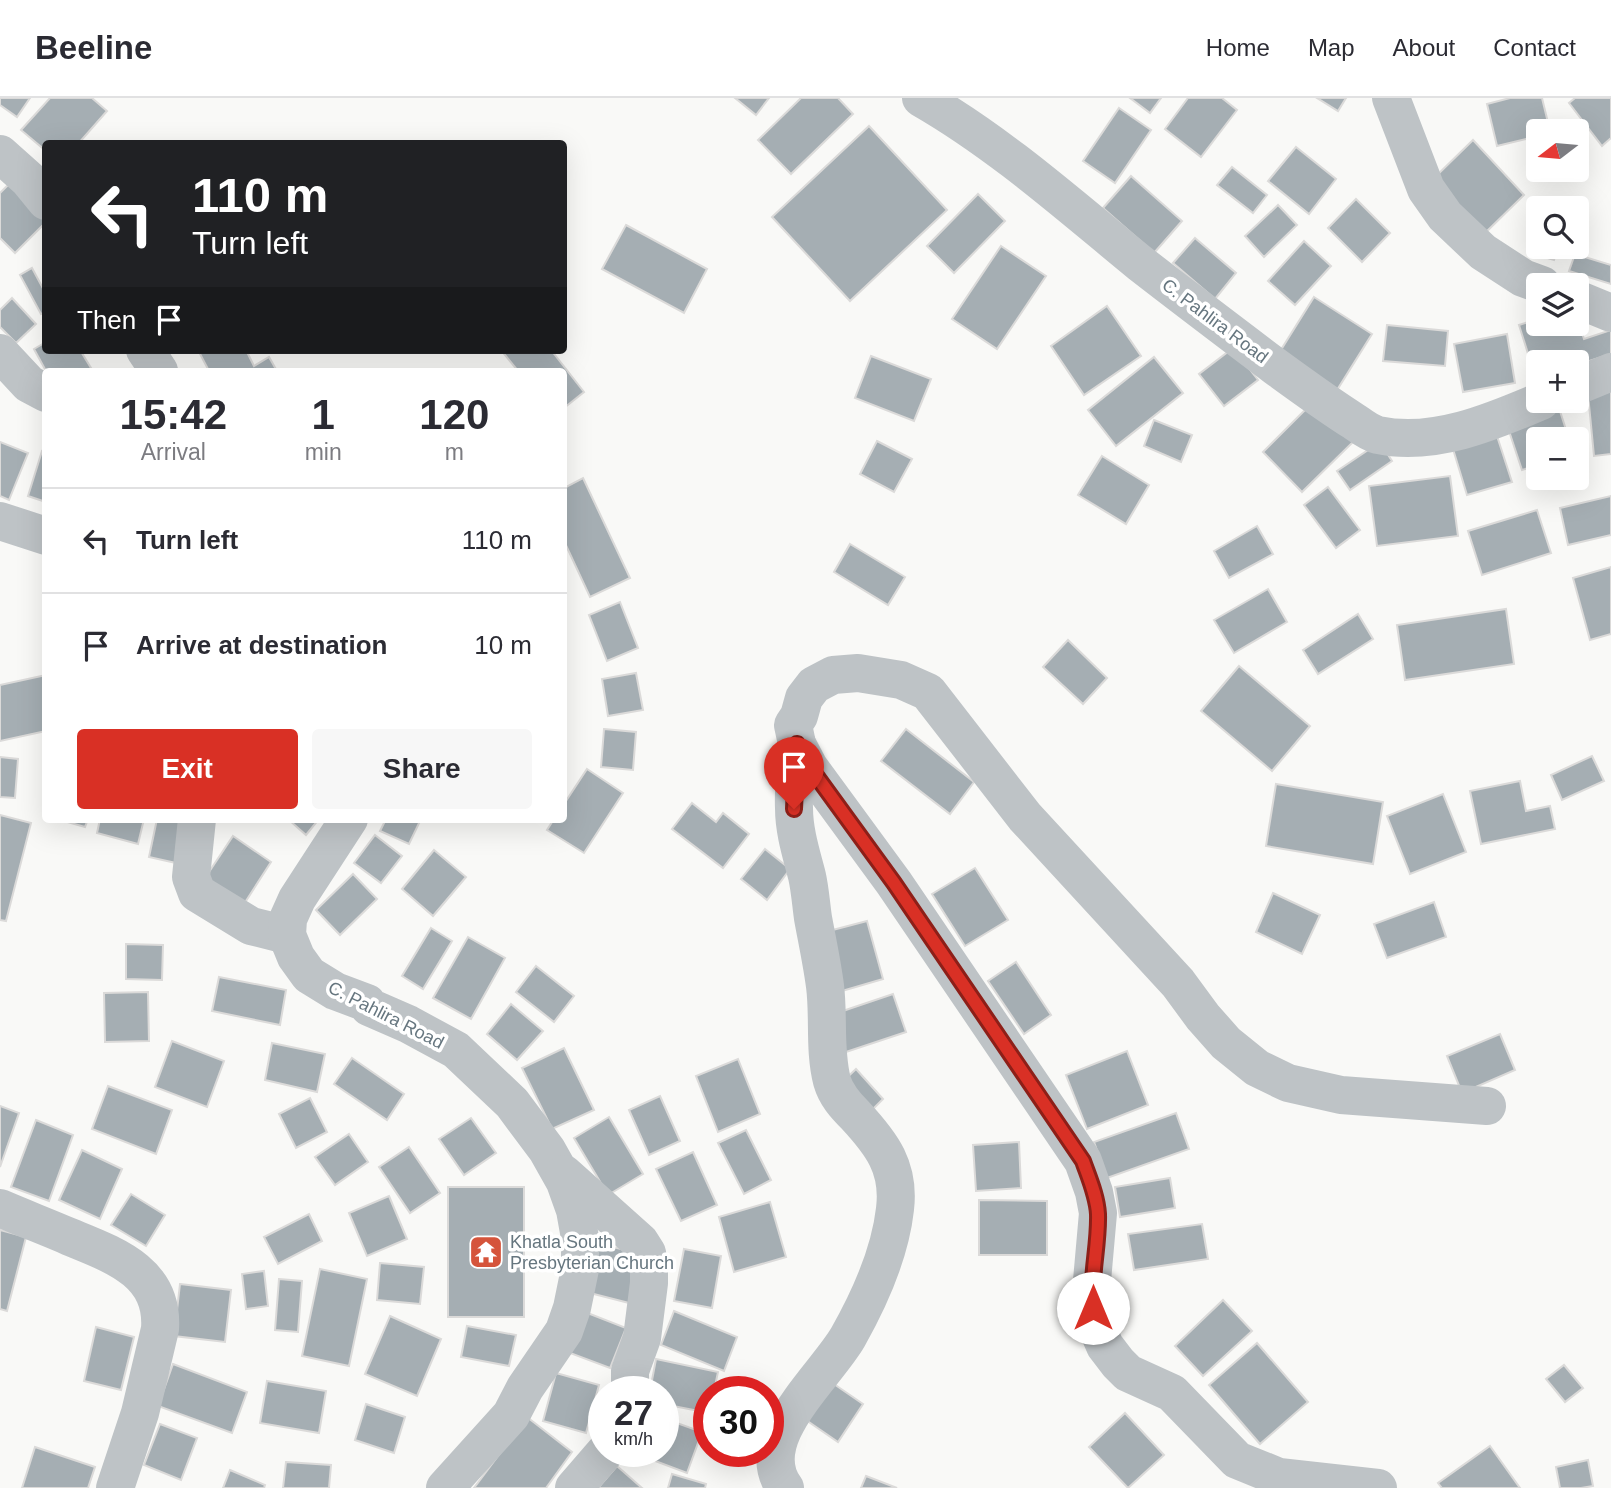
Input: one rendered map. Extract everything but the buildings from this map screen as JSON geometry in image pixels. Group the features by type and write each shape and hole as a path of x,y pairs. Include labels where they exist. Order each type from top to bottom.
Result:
{"street":[{"name":"C. Pahlira Road","path":"921,98 1026,169 1227,331 1326,404 1375,435 1421,438 1447,434 1526,407"},
{"path":"1391,98 1426,189 1445,215 1483,253 1526,279"},
{"path":"0,154 29,179 42,196"},
{"path":"1589,304 1611,313"},
{"path":"0,353 29,384 42,391"},
{"path":"1589,381 1611,372"},
{"path":"0,521 42,534"},
{"path":"785,1488 779,1481 774,1461 778,1442 788,1419 846,1340 860,1315 885,1254 894,1225 897,1200 894,1175 886,1153 872,1133 839,1098 828,1064 825,985 794,809 797,744 793,725 799,716 804,698 814,685 833,675 858,673 901,680 928,692 1024,817 1178,984 1226,1043 1257,1068 1288,1083 1341,1095 1487,1106"},
{"path":"797,744 809,766 894,883 1083,1161 1098,1213 1091,1292 1095,1324 1105,1346 1118,1363 1128,1373 1172,1392 1235,1474 1378,1488"},
{"path":"197,823 191,877 197,893 251,926 287,935 288,919 297,899 346,823"},
{"name":"C. Pahlira Road","path":"287,935 296,957 309,975 335,991 368,1003 369,1007 456,1050 512,1103 547,1150 565,1182 575,1210 580,1238 580,1269 564,1331 510,1415 445,1488"},
{"path":"557,1168 640,1241 647,1253 649,1283 645,1322 630,1376"},
{"path":"0,1208 112,1254 131,1265 153,1290 159,1304 160,1329 140,1413 115,1488"},
{"path":"574,1488 592,1467"}],"place":[{"name":"Khatla South Presbyterian Church","path":"486,1252"}],"route":[{"path":"794,809 797,744 809,766 894,883 1083,1161 1098,1213 1091,1292 1093,1308"}]}
